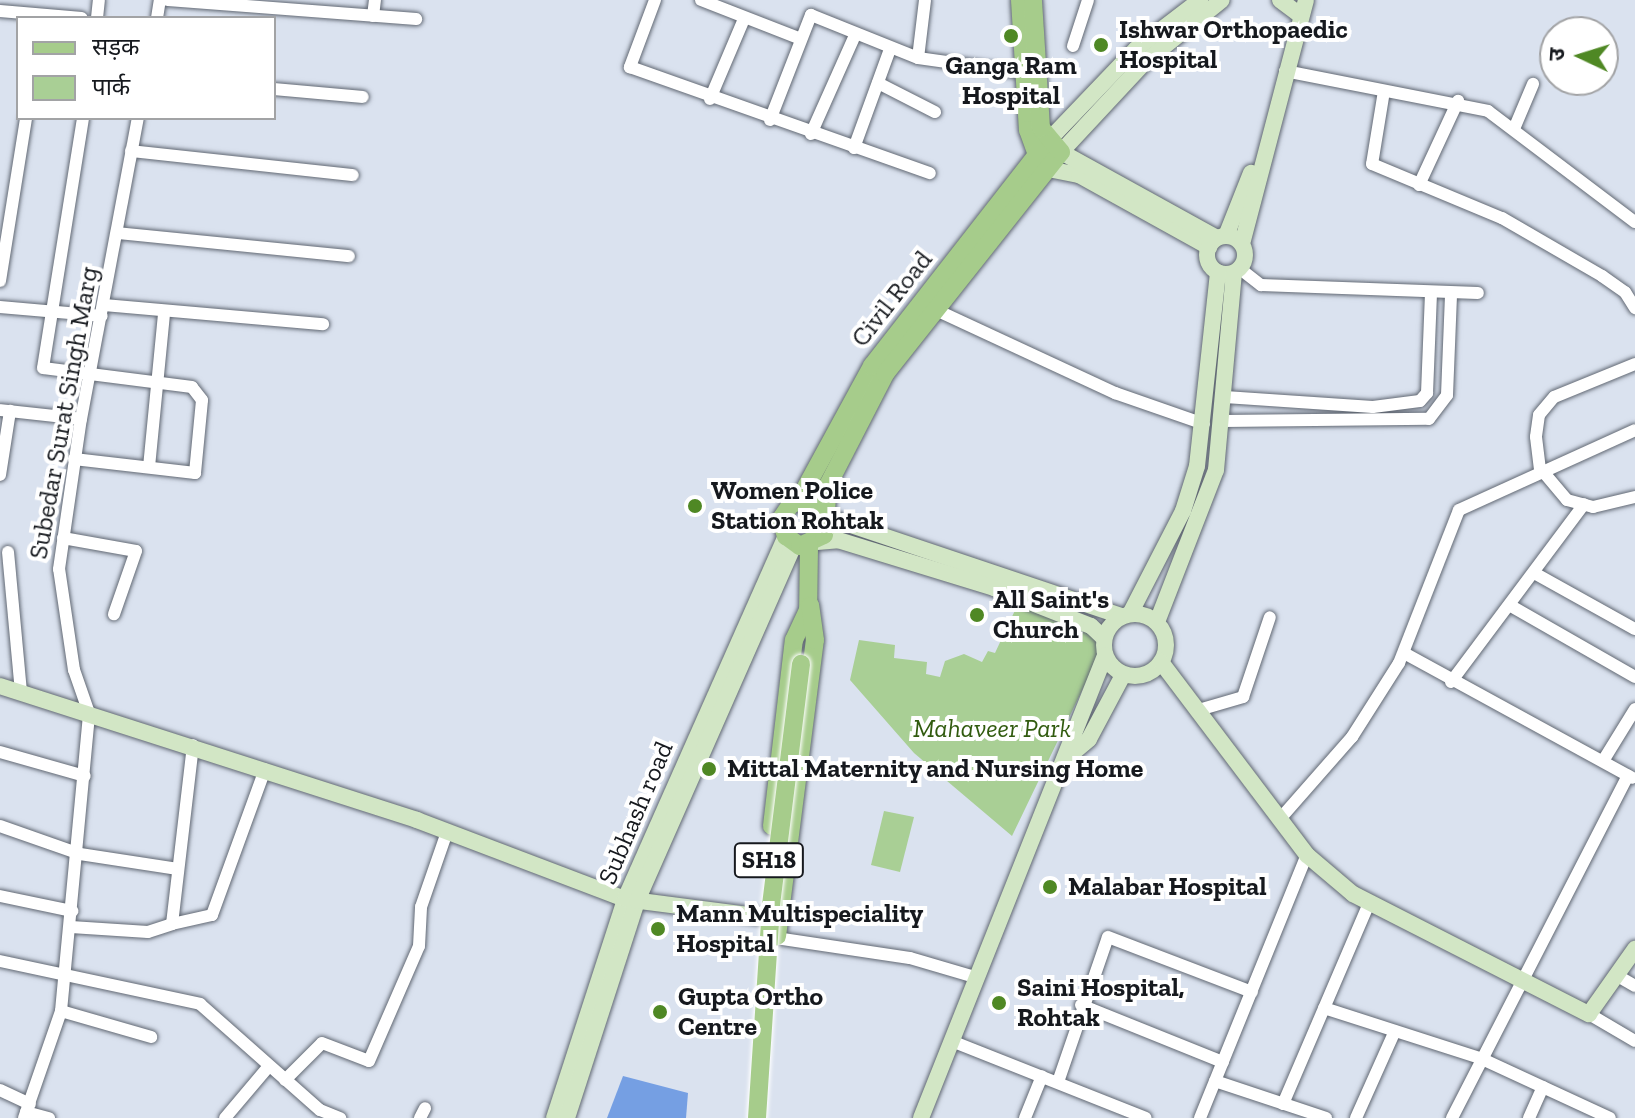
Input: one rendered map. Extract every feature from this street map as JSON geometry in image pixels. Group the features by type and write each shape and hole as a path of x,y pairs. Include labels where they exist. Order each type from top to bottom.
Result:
{"main road":[{"path":"1020,0 1025,73 1042,164"},
{"path":"1033,0 1037,92 1054,147"},
{"name":"Civil Road","path":"825,513 859,418 934,309 1054,147"},
{"name":"Civil Road","path":"799,500 872,366 1042,164"},
{"path":"799,500 825,513"},
{"name":"SH18","path":"754,1118 773,925 815,640 802,542 785,510 799,500"},
{"name":"SH18","path":"802,542 825,513"},
{"path":"754,1118 771,905 810,606"},
{"name":"SH18","path":"763,1118 773,925"}],"street":[{"path":"168,0 256,3 281,9 416,19"},
{"path":"373,16 375,0"},
{"path":"655,0 630,67 710,99 930,173"},
{"path":"701,0 801,39"},
{"path":"770,120 811,15 812,0"},
{"path":"918,58 925,0"},
{"path":"1073,46 1088,0"},
{"path":"1054,147 1136,49 1200,0"},
{"path":"1054,147 1146,61 1222,0"},
{"path":"1104,638 1126,615 1183,511 1204,424 1230,271 1242,244 1258,165 1304,8 1280,0"},
{"path":"7,8 39,16"},
{"path":"811,15 918,58 1025,73"},
{"path":"710,99 744,19"},
{"path":"811,134 855,35"},
{"path":"854,148 890,49"},
{"path":"1285,71 1384,91 1458,101 1514,129 1635,222"},
{"path":"878,83 935,112"},
{"path":"1514,129 1533,84"},
{"path":"276,89 363,97"},
{"path":"1384,91 1372,164 1515,225 1625,292 1635,308"},
{"path":"1419,185 1458,101"},
{"path":"0,281 26,120"},
{"path":"74,459 195,473 202,400 192,387 89,379 43,368 48,311 83,120"},
{"name":"Subedar Surat Singh Marg","path":"27,1111 61,1011 80,854 89,713 60,592 63,538 81,419 138,120"},
{"path":"1054,147 1217,240"},
{"path":"131,151 353,175"},
{"path":"1042,164 1079,175 1217,240 1242,244"},
{"path":"1258,165 1217,240 1209,264 1261,285 1478,293"},
{"path":"117,233 349,256"},
{"path":"1157,622 1200,522 1223,421 1230,271"},
{"path":"1225,397 1373,407 1420,401 1427,393 1431,293"},
{"path":"1223,421 1429,419 1447,395 1451,294"},
{"path":"0,307 164,313 323,324"},
{"path":"934,309 1102,387 1204,424"},
{"path":"149,467 154,384 164,313"},
{"path":"1635,364 1554,397 1539,415 1540,468 1550,486 1584,504 1635,497"},
{"path":"0,475 5,410 81,419"},
{"path":"1279,820 1352,737 1404,653 1459,510 1540,468 1635,430"},
{"path":"1451,682 1536,574 1584,504"},
{"path":"825,513 1126,615 1157,622 1165,634 1161,662 1202,709 1307,855 1369,903 1521,976 1635,1041"},
{"path":"63,538 136,551 114,614"},
{"path":"802,542 838,540 994,588 1091,626 1104,638 1105,655 1069,756 921,1118"},
{"name":"Subhash road","path":"554,1118 631,900 702,734 760,604 802,542"},
{"path":"8,552 21,693"},
{"path":"1536,574 1635,629"},
{"path":"1511,606 1635,677"},
{"path":"1202,709 1243,697 1270,617"},
{"path":"1404,653 1451,682 1632,778 1571,896 1521,976 1452,1118"},
{"path":"1105,655 1123,675 1137,677 1161,662"},
{"path":"1069,756 1089,739 1123,675"},
{"path":"0,686 265,769 631,900 773,925 978,978"},
{"path":"1603,761 1635,709"},
{"path":"172,924 193,745"},
{"path":"0,752 85,776"},
{"path":"71,927 148,932 212,915 265,769"},
{"path":"0,826 80,854 178,869"},
{"path":"285,1080 322,1043 369,1061 419,946 421,907 447,832"},
{"path":"1200,1118 1307,855"},
{"path":"0,896 72,911"},
{"name":"Subhash road","path":"567,1118 631,900"},
{"path":"1283,1104 1369,903"},
{"path":"1058,1082 1081,1005 1108,937 1252,992"},
{"path":"1589,1014 1635,949"},
{"path":"0,961 65,971 200,1004 320,1110 340,1118"},
{"path":"1616,975 1635,986"},
{"path":"1081,1005 1223,1062"},
{"path":"1324,1008 1480,1058 1609,1118"},
{"path":"61,1011 151,1037"},
{"path":"1356,1118 1395,1031"},
{"path":"954,1042 1146,1118"},
{"path":"225,1118 269,1066"},
{"path":"1025,1118 1042,1076"},
{"path":"1215,1081 1326,1118"},
{"path":"1529,1118 1543,1087"},
{"path":"0,1090 27,1111 49,1118"},
{"path":"1108,1118 1114,1105"}],"green space":[{"name":"Mahaveer Park","path":"1017,606 1096,635 1100,653 1012,836 914,753 850,680 859,640 895,645 894,658 927,662 926,674 940,677 945,661 964,654 982,662 988,651 995,653"},
{"path":"884,811 914,817 900,872 871,865"}],"water":[{"path":"623,1076 688,1093 686,1118 607,1118"}],"place":[{"name":"Ganga Ram Hospital","path":"1011,36"},
{"name":"Ishwar Orthopaedic Hospital","path":"1101,45"},
{"name":"Women Police Station Rohtak","path":"695,506"},
{"name":"All Saint's Church","path":"977,615"},
{"name":"Mittal Maternity and Nursing Home","path":"709,769"},
{"name":"Malabar Hospital","path":"1050,887"},
{"name":"Mann Multispeciality Hospital","path":"658,929"},
{"name":"Saini Hospital, Rohtak","path":"999,1003"},
{"name":"Gupta Ortho Centre","path":"660,1012"}]}
